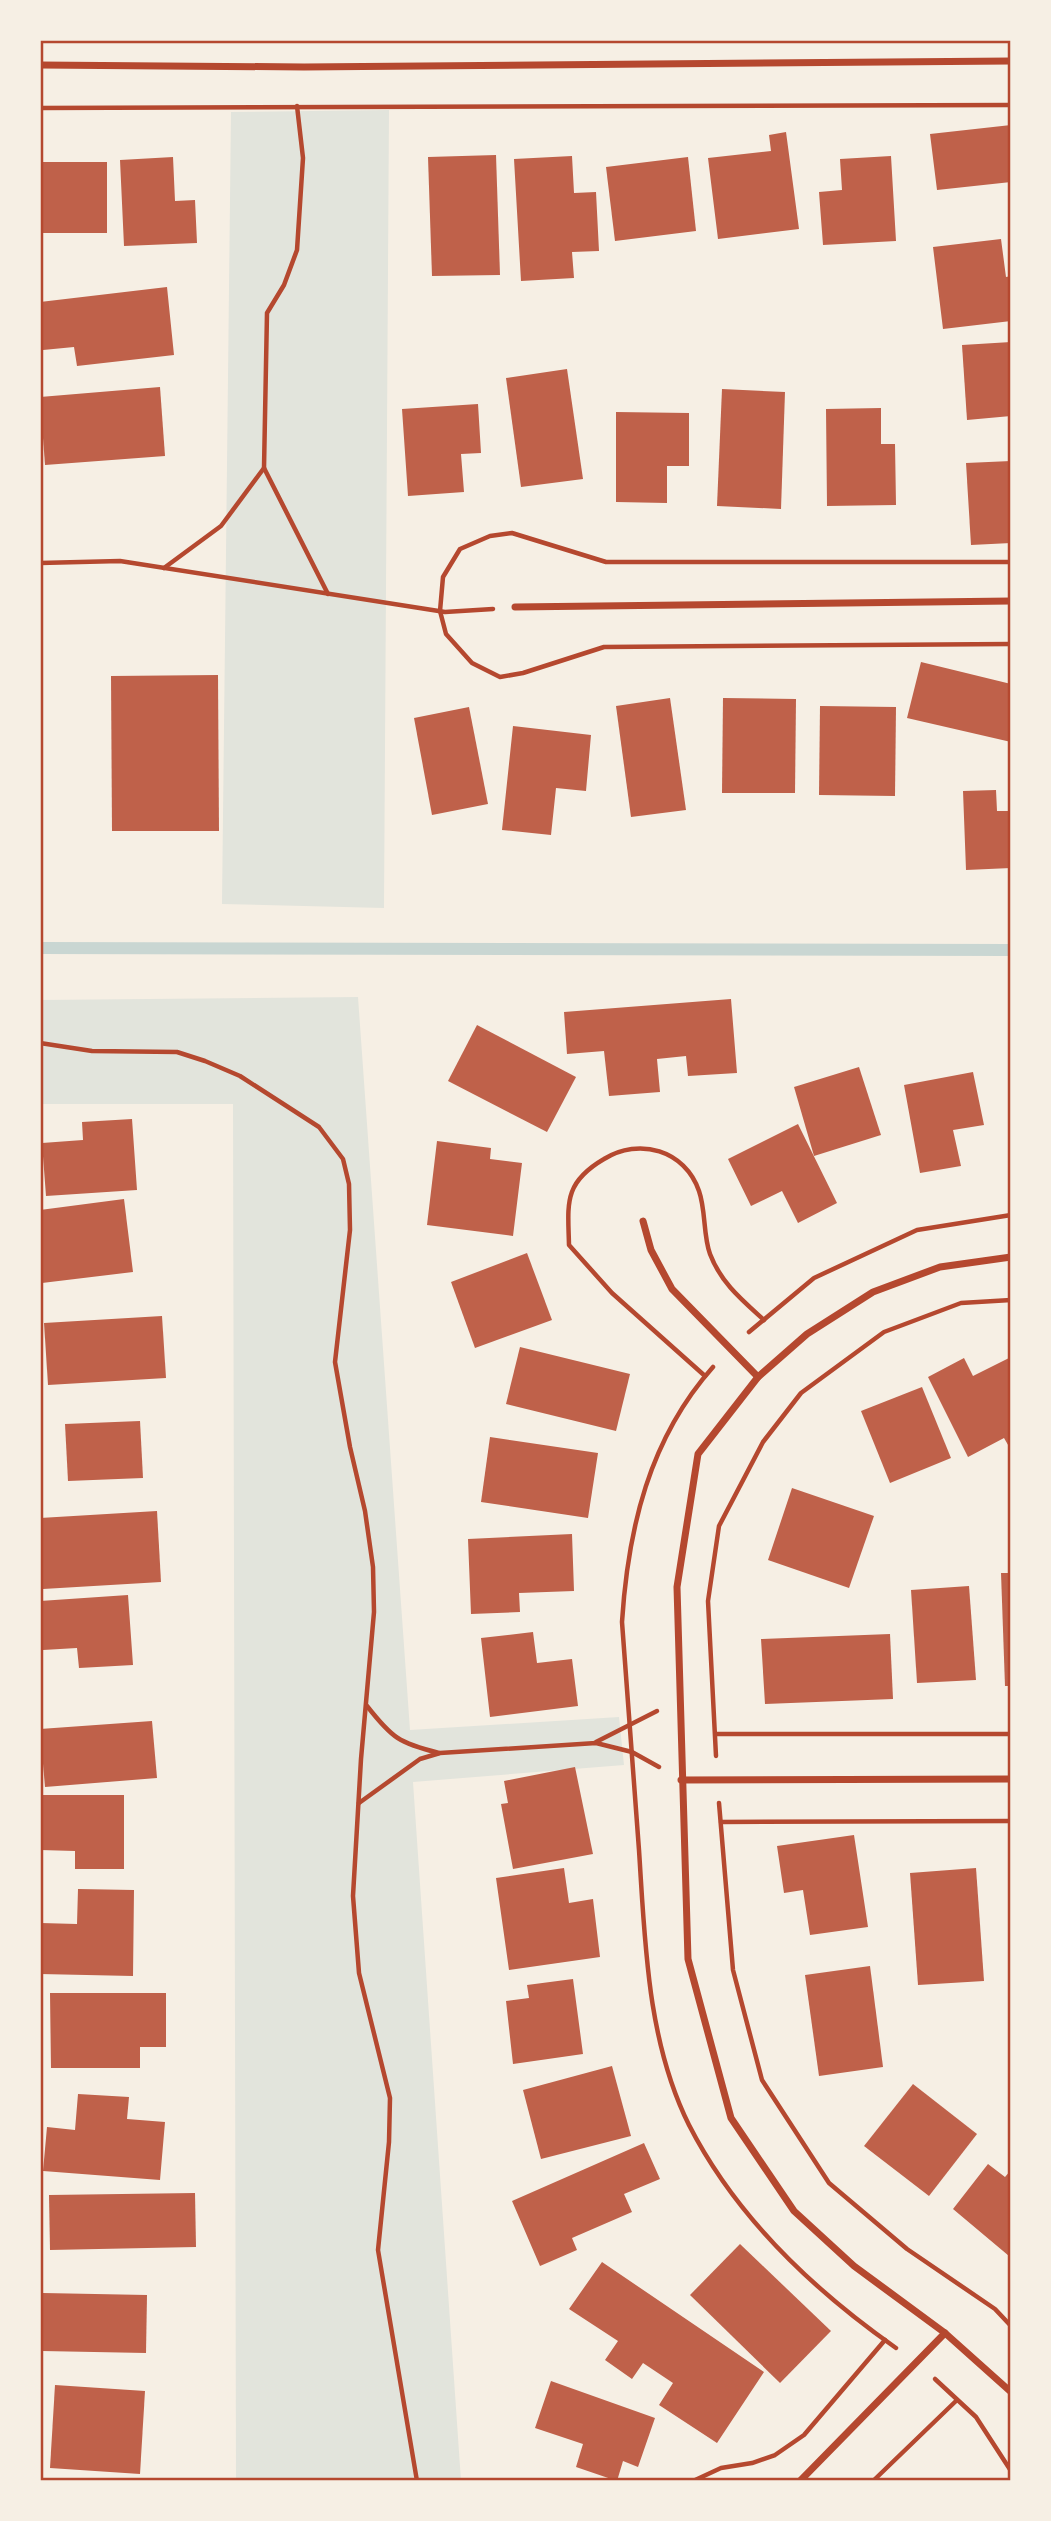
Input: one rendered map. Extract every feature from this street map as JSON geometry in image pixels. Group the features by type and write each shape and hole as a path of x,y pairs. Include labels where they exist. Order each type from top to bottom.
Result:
{"street":[{"path":"40,65 304,67 1011,61"},
{"path":"515,607 1011,601"},
{"path":"643,1221 651,1250 672,1289 758,1377"},
{"path":"1011,1257 940,1267 873,1292 807,1334 758,1377 698,1454 677,1587 678,1699 688,1959 731,2118 794,2211 854,2266 945,2333 1011,2392"},
{"path":"681,1780 1011,1779"},
{"path":"800,2481 945,2333"}],"path":[{"path":"40,108 1011,105"},
{"path":"296,106 303,158 297,250 284,285 267,313 264,468 328,594"},
{"path":"164,568 221,526 264,468"},
{"path":"40,563 120,561 445,612 515,607"},
{"path":"40,1043 92,1051 177,1052 205,1060 240,1076 319,1127 343,1159 349,1184 350,1230 335,1362 373,1567 374,1612 353,1896 359,1973 390,2098 389,2142 378,2250 417,2481"},
{"path":"596,1743 678,1699"},
{"path":"366,1706 389,1735 413,1746 440,1753"},
{"path":"716,1734 1011,1734"},
{"path":"359,1803 420,1759 440,1753 596,1743 632,1752 681,1780"},
{"path":"721,1822 1011,1821"},
{"path":"693,2481 720,2468 752,2463 775,2455 804,2435 885,2340"},
{"path":"873,2481 957,2400"}],"shaded area":[{"path":"389,110 384,908 222,904 231,112"},
{"path":"358,997 410,1730 619,1717 624,1765 413,1782 461,2481 236,2481 233,1104 40,1104 40,1000"}],"building":[{"path":"1011,125 1011,182 937,190 930,134"},
{"path":"786,132 799,229 718,239 708,158 771,151 769,135"},
{"path":"496,155 500,275 432,276 428,157"},
{"path":"572,156 574,193 596,192 599,251 572,252 574,278 521,281 514,159"},
{"path":"891,156 896,241 823,245 819,192 842,190 840,159"},
{"path":"173,157 175,201 195,200 197,243 124,246 120,160"},
{"path":"688,157 696,231 615,241 606,167"},
{"path":"40,162 107,162 107,233 40,233"},
{"path":"1001,239 1006,277 1011,276 1011,321 943,329 933,247"},
{"path":"167,287 174,355 77,366 74,347 43,350 40,302"},
{"path":"1011,342 1011,416 967,420 962,345"},
{"path":"567,369 583,479 521,487 506,378"},
{"path":"160,387 165,456 45,465 40,397"},
{"path":"722,389 785,392 781,509 717,506"},
{"path":"478,404 481,453 461,454 464,492 408,496 402,409"},
{"path":"881,408 881,444 895,444 896,505 827,506 826,409"},
{"path":"616,412 689,413 689,466 667,466 667,503 616,502"},
{"path":"1011,461 1011,543 971,545 966,463"},
{"path":"921,662 1011,684 1011,742 907,718"},
{"path":"218,675 219,831 112,831 111,676"},
{"path":"670,698 686,810 631,817 616,706"},
{"path":"723,698 796,699 795,793 722,793"},
{"path":"820,706 896,707 895,796 819,795"},
{"path":"469,707 488,804 432,815 414,718"},
{"path":"513,726 591,735 586,791 556,788 551,835 502,830"},
{"path":"996,790 997,811 1011,811 1011,868 966,870 963,791"},
{"path":"731,999 737,1073 688,1076 686,1056 657,1059 660,1092 609,1096 604,1051 567,1054 564,1012"},
{"path":"477,1025 576,1077 547,1132 448,1081"},
{"path":"859,1067 881,1135 814,1156 794,1087"},
{"path":"973,1072 984,1125 953,1130 961,1166 920,1173 904,1085"},
{"path":"132,1119 137,1190 46,1196 42,1143 83,1140 82,1122"},
{"path":"798,1124 837,1203 798,1223 782,1191 751,1206 728,1159"},
{"path":"437,1141 491,1148 490,1159 522,1163 513,1236 427,1225"},
{"path":"124,1199 133,1272 42,1283 40,1210"},
{"path":"527,1253 552,1320 475,1348 451,1282"},
{"path":"162,1316 166,1378 48,1385 44,1323"},
{"path":"520,1347 630,1374 616,1431 506,1404"},
{"path":"1011,1357 1011,1450 1004,1438 968,1457 928,1377 964,1358 973,1376"},
{"path":"922,1387 951,1458 890,1483 861,1411"},
{"path":"140,1421 143,1478 68,1481 65,1424"},
{"path":"490,1437 598,1453 588,1518 481,1502"},
{"path":"792,1488 874,1516 849,1588 768,1560"},
{"path":"157,1511 161,1582 43,1589 40,1518"},
{"path":"572,1534 574,1591 519,1593 520,1612 471,1614 468,1539"},
{"path":"1001,1573 1011,1573 1011,1686 1005,1686"},
{"path":"969,1586 976,1680 917,1683 911,1590"},
{"path":"128,1595 133,1665 79,1668 77,1648 43,1650 40,1601"},
{"path":"533,1632 537,1663 572,1659 578,1706 490,1717 481,1638"},
{"path":"890,1634 893,1699 765,1704 761,1639"},
{"path":"152,1721 157,1778 45,1787 40,1729"},
{"path":"575,1767 593,1854 513,1869 501,1804 508,1803 504,1781"},
{"path":"40,1795 124,1795 124,1869 75,1869 75,1851 40,1850"},
{"path":"854,1835 868,1927 810,1935 803,1890 784,1893 777,1846"},
{"path":"564,1868 569,1903 593,1899 600,1957 509,1970 496,1878"},
{"path":"976,1868 984,1981 918,1985 910,1873"},
{"path":"78,1889 134,1890 133,1976 40,1974 41,1923 77,1924"},
{"path":"870,1966 883,2067 819,2076 805,1975"},
{"path":"573,1979 583,2054 513,2064 506,2001 529,1998 527,1985"},
{"path":"50,1993 166,1993 166,2047 140,2047 140,2068 51,2068"},
{"path":"612,2066 631,2136 541,2159 523,2090"},
{"path":"913,2084 977,2134 929,2196 864,2146"},
{"path":"78,2094 129,2097 127,2119 165,2122 160,2180 43,2171 47,2127 75,2130"},
{"path":"644,2143 660,2179 624,2194 632,2212 572,2238 577,2250 540,2266 512,2201"},
{"path":"988,2164 1005,2177 1011,2170 1009,2256 953,2209"},
{"path":"195,2193 196,2247 50,2250 49,2195"},
{"path":"740,2244 831,2331 780,2383 690,2295"},
{"path":"602,2262 764,2372 717,2443 659,2405 673,2383 643,2363 632,2379 605,2360 618,2341 569,2309"},
{"path":"43,2293 147,2295 146,2353 42,2351"},
{"path":"551,2381 655,2418 638,2467 623,2461 617,2481 576,2467 583,2444 535,2428"},
{"path":"55,2385 145,2391 140,2474 50,2468"}],"waterway":[{"path":"40,948 1011,950"}]}
